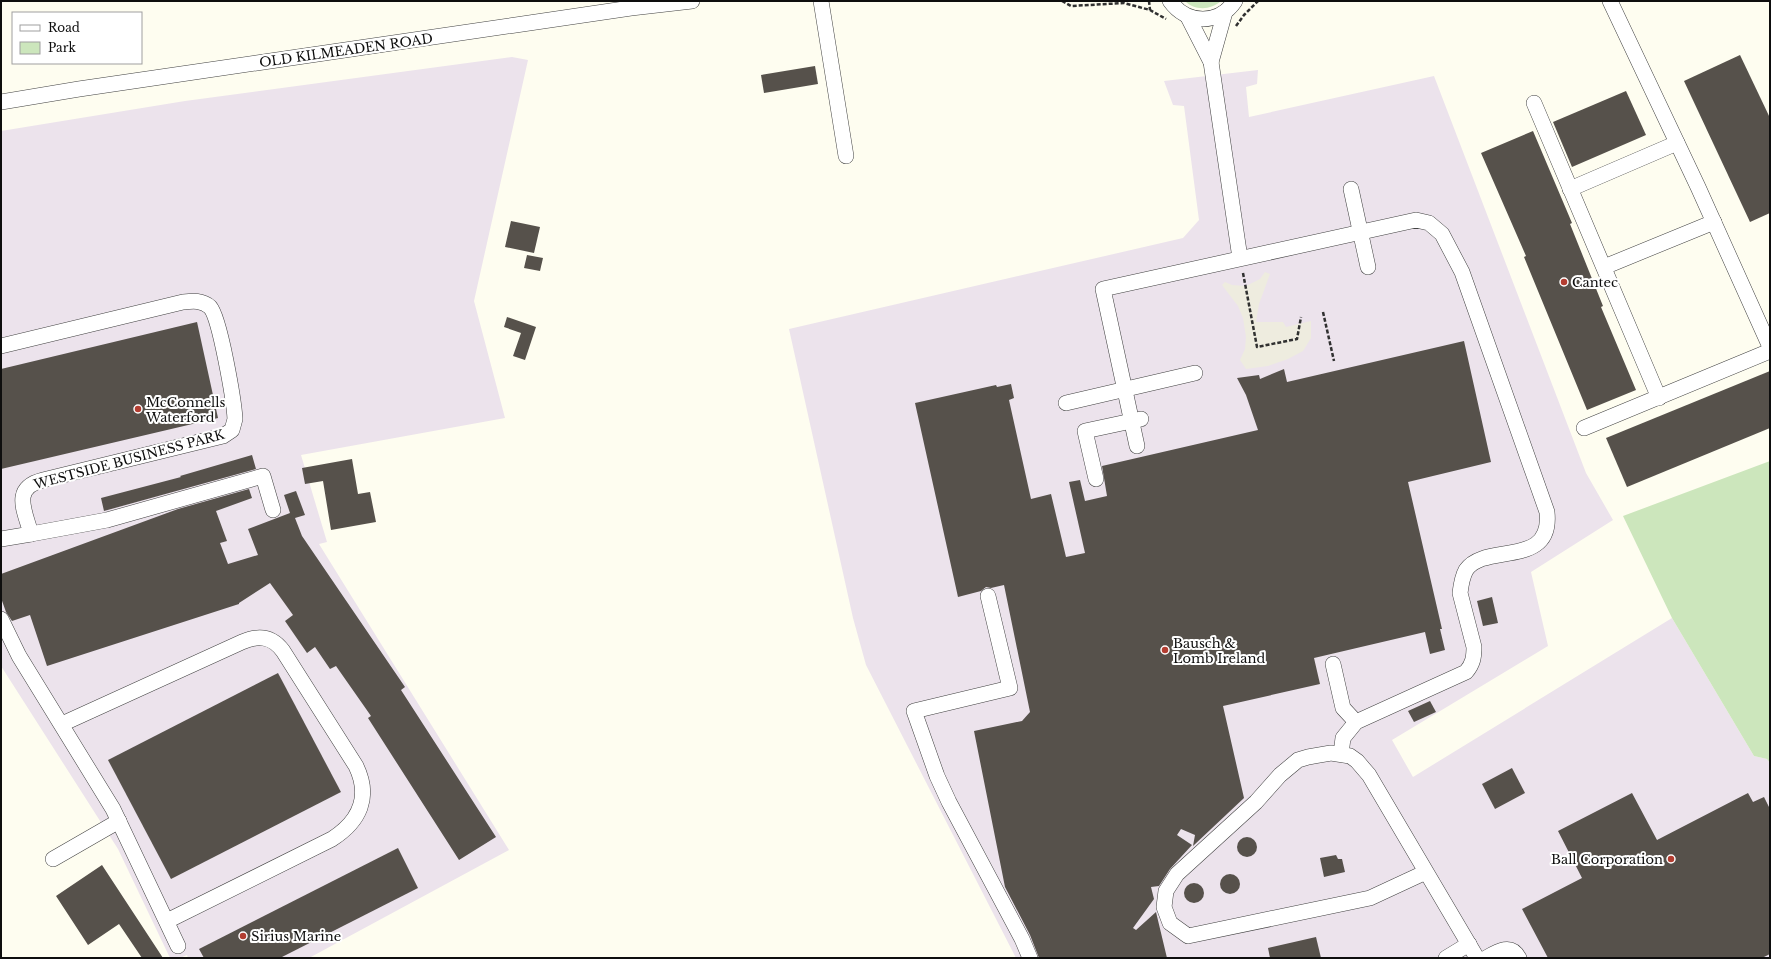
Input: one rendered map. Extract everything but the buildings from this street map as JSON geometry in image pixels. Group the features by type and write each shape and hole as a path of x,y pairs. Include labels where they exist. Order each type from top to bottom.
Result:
{"street":[{"name":"OLD KILMEADEN ROAD","path":"1,102 79,89 665,2 692,1"},
{"path":"822,1 846,156"},
{"path":"1164,5 1188,16 1207,19 1216,17 1225,12 1235,1"},
{"path":"1610,1 1714,222 1770,347"},
{"path":"1211,62 1225,12"},
{"path":"1188,16 1211,62 1240,258"},
{"path":"1534,102 1659,398"},
{"path":"1570,188 1677,144"},
{"path":"1351,189 1368,267"},
{"path":"1137,446 1136,420 1124,389 1103,289 1416,220 1429,223 1442,234 1467,285 1547,512 1548,521 1545,532 1534,546 1478,560 1467,569 1461,585 1460,594 1474,647 1474,656 1471,666 1466,672 1356,722 1343,738 1341,754"},
{"path":"1604,267 1714,222"},
{"name":"WESTSIDE BUSINESS PARK","path":"1,346 183,302 200,302 209,307 217,322 234,407 234,426 229,433 223,436 30,484 24,491 23,501 31,534"},
{"path":"1584,428 1770,351"},
{"path":"1066,403 1195,373"},
{"path":"1096,479 1085,431 1136,420"},
{"path":"1,539 107,520 263,476 273,510"},
{"path":"988,596 1010,688 914,711 934,768 949,802 1022,939 1030,958"},
{"path":"1,618 19,656 95,778 119,822 178,946"},
{"path":"62,724 242,642 256,638 267,638 276,643 283,651 356,766 362,780 362,802 357,815 347,828 332,839 167,921"},
{"path":"1333,664 1344,708 1356,722"},
{"path":"1426,872 1370,898 1188,936 1170,924 1164,908 1166,890 1177,874 1256,802 1289,767 1298,760 1308,756 1331,753 1341,754 1350,756 1364,768 1469,944 1477,958"},
{"path":"53,859 119,822"},
{"path":"1446,958 1469,944"},
{"path":"1486,958 1502,949 1511,949 1517,953 1519,958"}],"path":[{"path":"1062,1 1071,6"},
{"path":"1148,1 1164,5"},
{"path":"1240,258 1257,347 1297,339 1301,317"},
{"path":"1323,312 1334,361"}],"shaded area":[{"path":"512,57 528,60 474,301 505,418 301,455 327,542 319,544 509,850 309,958 188,958 187,955 180,958 170,958 118,849 1,666 1,131 185,101"},
{"path":"1258,70 1257,84 1246,87 1249,117 1434,76 1586,473 1613,520 1531,572 1548,646 1392,740 1413,777 1672,618 1754,756 1767,759 1770,763 1770,958 1016,958 866,665 853,618 789,329 1183,238 1199,220 1184,106 1173,105 1164,81"},
{"path":"1265,272 1270,274 1259,304 1256,322 1283,322 1286,327 1311,321 1311,338 1303,351 1288,359 1268,366 1246,369 1240,360 1245,349 1246,337 1243,318 1238,306 1222,285 1225,282 1232,285 1246,286 1260,279"}],"green space":[{"path":"1185,1 1221,1 1208,8 1198,8"},
{"path":"1770,461 1770,763 1767,759 1754,756 1672,618 1623,516"}],"place":[{"name":"Cantec","path":"1564,282"},
{"name":"McConnells Waterford","path":"138,409"},
{"name":"Bausch & Lomb Ireland","path":"1165,650"},
{"name":"Ball Corporation","path":"1671,859"},
{"name":"Sirius Marine","path":"243,936"}]}
